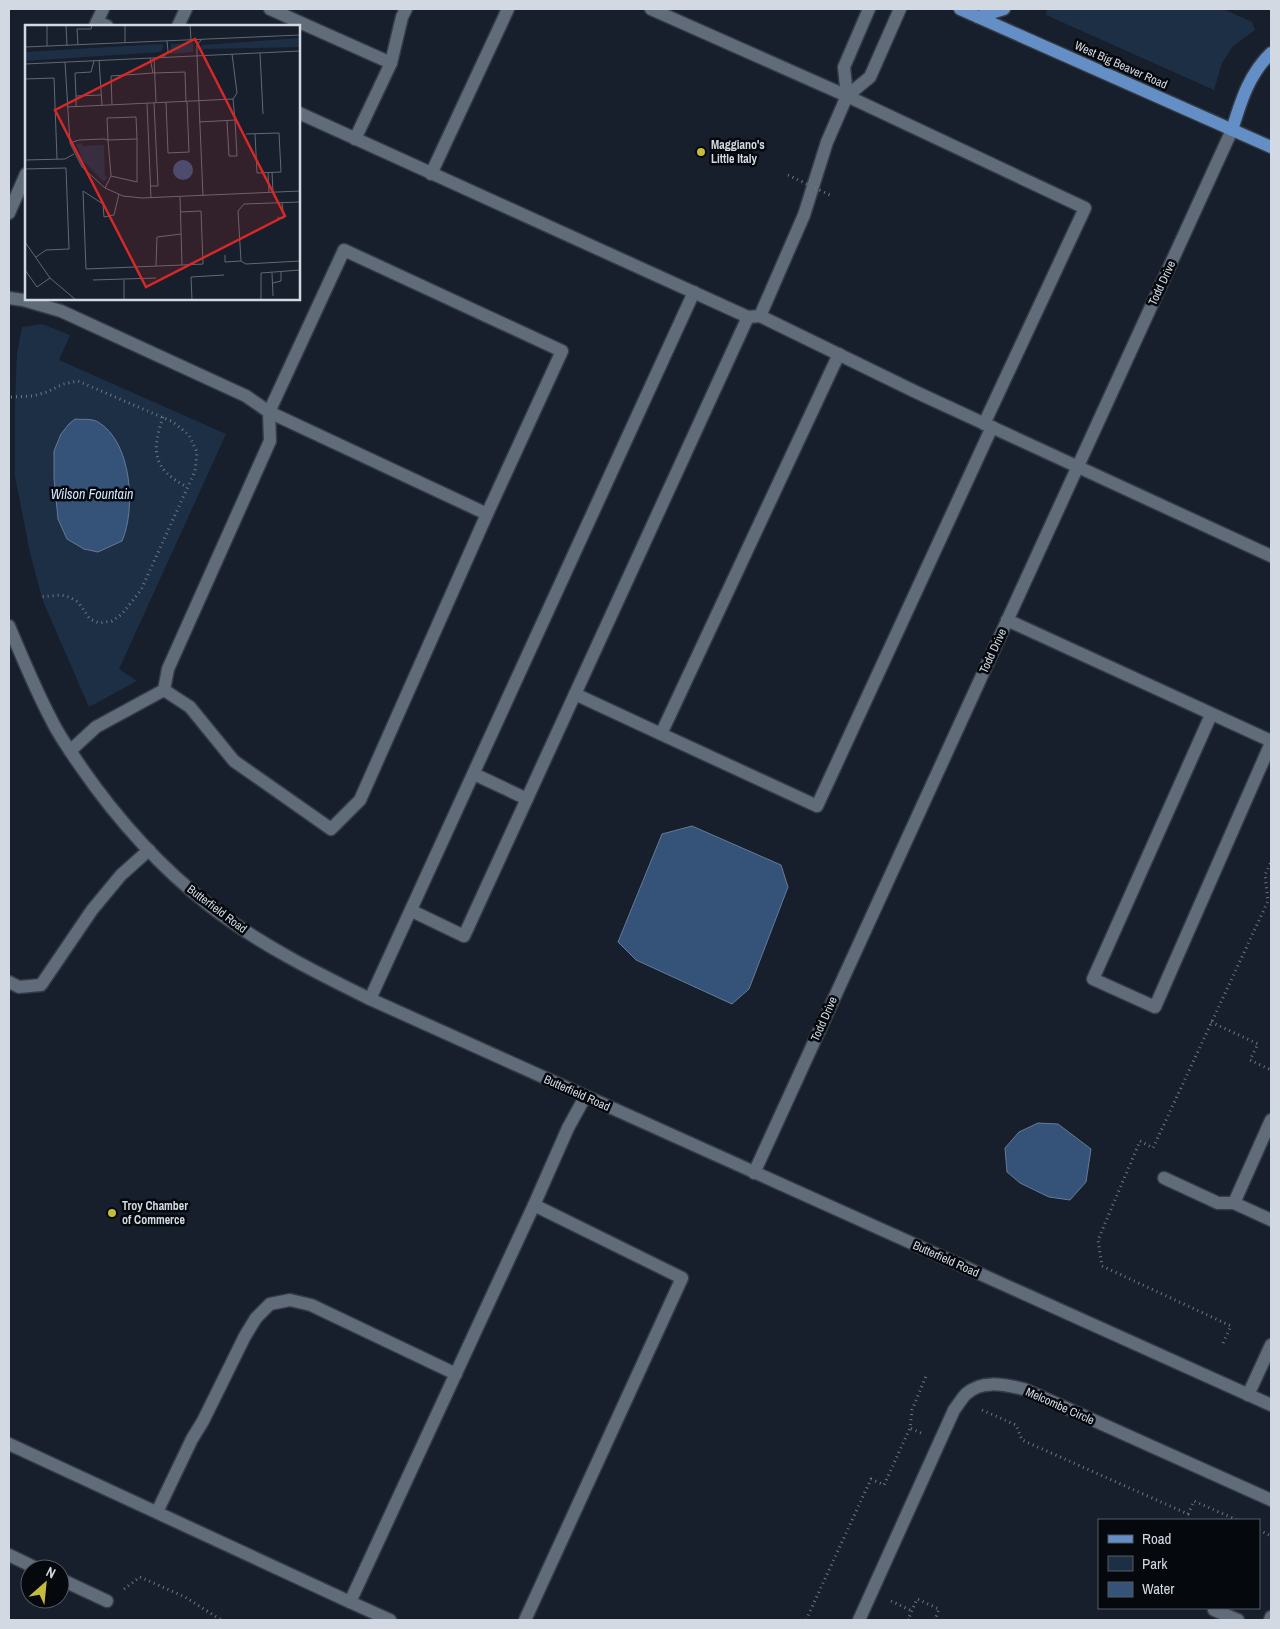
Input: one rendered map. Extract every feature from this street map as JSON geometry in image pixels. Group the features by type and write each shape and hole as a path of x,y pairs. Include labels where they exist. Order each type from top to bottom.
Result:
{"main road":[{"name":"West Big Beaver Road","path":"960,9 1271,147"},
{"path":"978,17 1004,9"},
{"path":"1232,130 1243,95 1253,74 1271,53"}],"street":[{"path":"100,25 103,9"},
{"path":"178,25 186,9"},
{"path":"270,9 391,63"},
{"path":"355,139 391,63 402,17 406,9"},
{"path":"431,174 508,9"},
{"path":"575,694 817,806 1085,208 847,96 652,9"},
{"path":"847,96 844,67 869,9"},
{"path":"412,911 464,936 575,694 754,316 804,215 827,142 847,96 870,77 900,9"},
{"path":"300,114 694,292 754,316 839,354 988,426 1078,465 1271,556"},
{"name":"Todd Drive","path":"754,1173 1232,130"},
{"path":"9,213 25,176"},
{"path":"344,250 562,351 487,514 360,800 331,829 234,761 190,707 164,690 168,669 270,441 269,412 344,250"},
{"path":"370,999 412,911 694,292"},
{"path":"9,298 61,311 246,396 269,412 487,514"},
{"path":"661,734 839,354"},
{"path":"1007,620 1271,742 1155,1007 1093,979 1211,715"},
{"name":"Butterfield Road","path":"9,626 51,721 100,794 125,825 176,877 210,906 247,932 304,966 370,999 1271,1406"},
{"path":"70,751 96,727 164,690"},
{"path":"474,774 527,799"},
{"path":"9,982 19,988 41,986 92,910 121,875 149,850"},
{"path":"350,1602 568,1128 585,1097"},
{"path":"1234,1203 1271,1120"},
{"path":"1164,1178 1218,1203 1234,1203 1271,1220"},
{"path":"525,1620 682,1278 534,1205"},
{"path":"157,1512 245,1336 256,1318 270,1304 290,1300 311,1305 456,1374"},
{"path":"1248,1395 1271,1345"},
{"name":"Melcombe Circle","path":"858,1620 954,1410 967,1393 984,1385 1000,1384 1024,1389 1271,1500"},
{"path":"9,1444 390,1620"},
{"path":"70,1584 107,1601"},
{"path":"1214,1610 1238,1620"}],"path":[{"path":"788,175 832,196"},
{"path":"10,397 33,396 63,384 78,381 173,422 189,435 197,452 195,472 141,590 122,614 112,621 99,623 90,619 78,602 69,597 61,594 38,597"},
{"path":"163,417 156,439 157,459 171,478 187,487"},
{"path":"1223,1343 1231,1326 1102,1266 1098,1240 1140,1141 1153,1148 1268,901 1265,875 1271,862"},
{"path":"1211,1022 1258,1044 1250,1060 1271,1070"},
{"path":"806,1620 871,1479 884,1485 910,1428 912,1410 926,1376"},
{"path":"976,1415 980,1409 1016,1425 1022,1440 1188,1514 1194,1501 1235,1519"},
{"path":"910,1428 924,1434"},
{"path":"107,1601 140,1577 185,1597 221,1620"},
{"path":"887,1607 894,1592"},
{"path":"909,1620 917,1599 939,1609 935,1620"},
{"path":"890,1601 912,1611"}],"green space":[{"path":"1047,9 1223,9 1252,22 1255,30 1233,46 1222,63 1214,90 1046,15"},
{"path":"42,324 70,335 59,360 226,434 119,669 137,681 89,707 43,601 30,553 15,476 17,353 22,327"}],"water":[{"name":"Wilson Fountain","path":"75,419 98,422 109,432 118,445 128,477 129,512 122,541 98,552 84,549 67,539 58,519 54,478 54,451 61,434"},
{"path":"692,826 781,865 788,887 749,989 732,1004 636,960 618,942 662,834"},
{"path":"1038,1123 1058,1124 1091,1149 1086,1182 1070,1200 1049,1197 1020,1183 1007,1172 1005,1148 1019,1132"}],"place":[{"name":"Maggiano's Little Italy","path":"701,152"},
{"name":"Troy Chamber of Commerce","path":"112,1213"}]}
